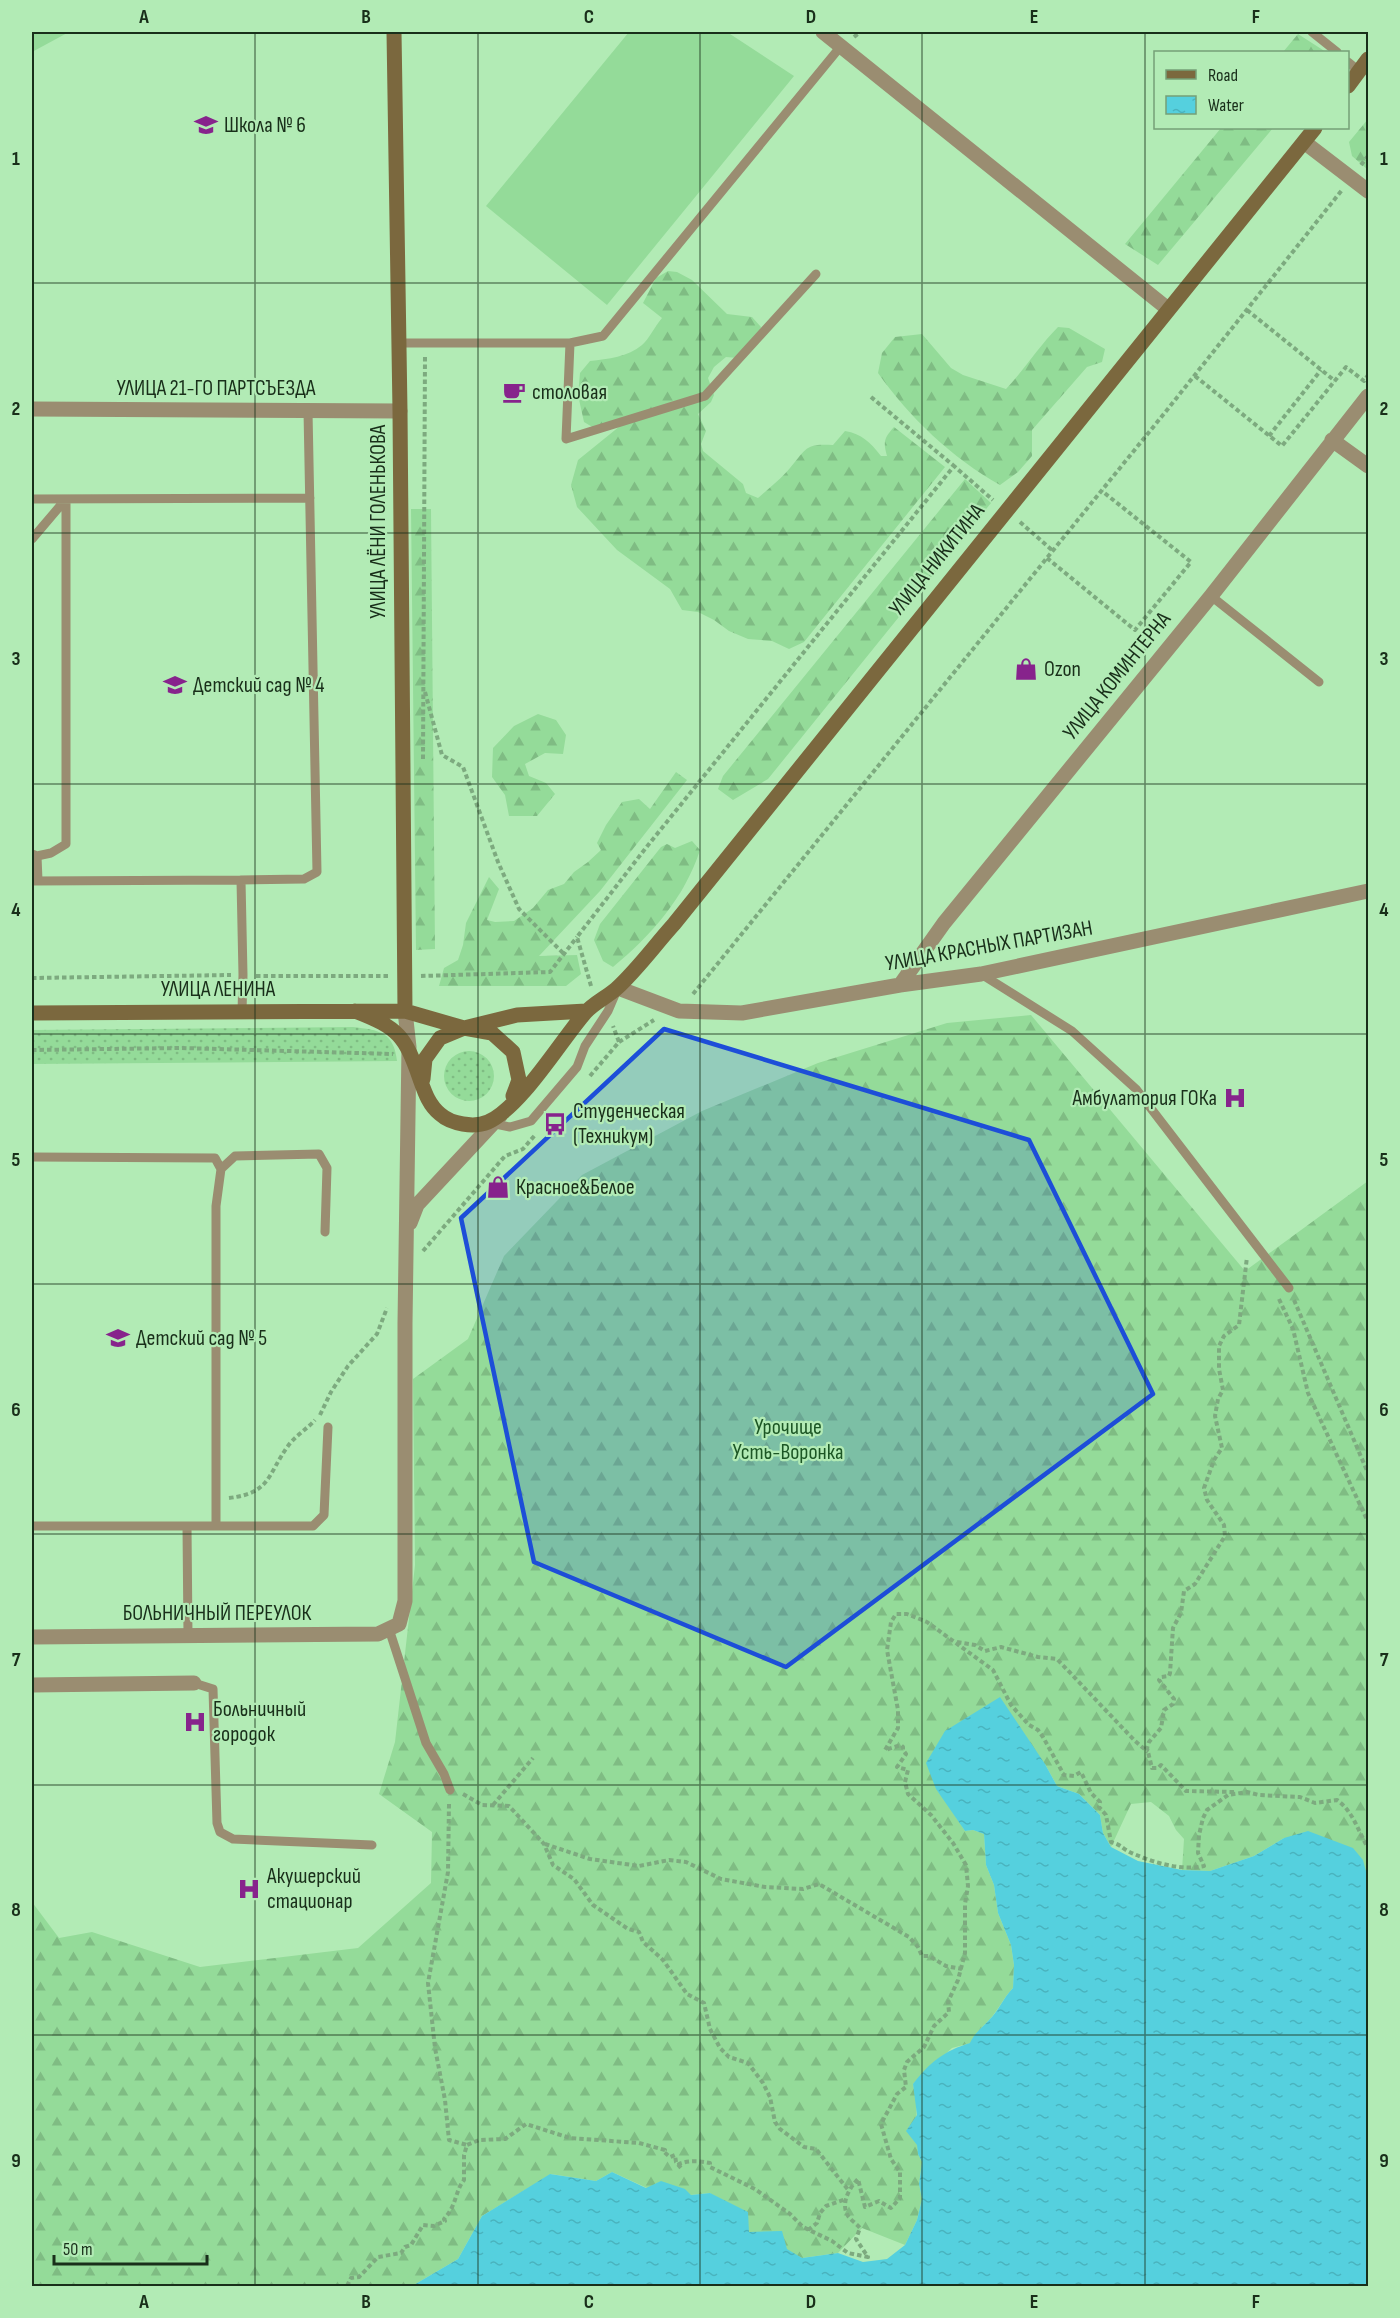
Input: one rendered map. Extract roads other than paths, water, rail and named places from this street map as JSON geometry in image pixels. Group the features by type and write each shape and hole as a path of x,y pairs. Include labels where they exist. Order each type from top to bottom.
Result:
{"main road":[{"name":"УЛИЦА ЛЁНИ ГОЛЕНЬКОВА","path":"394,32 405,1011"},
{"path":"1349,82 1358,64"},
{"name":"УЛИЦА НИКИТИНА","path":"586,1011 604,1007 674,924 1314,129"},
{"path":"355,1011 380,1021 399,1036 409,1051 429,1102 442,1116 459,1124 486,1123 509,1107 557,1051 586,1011"},
{"name":"УЛИЦА ЛЕНИНА","path":"32,1013 405,1011 464,1028"},
{"path":"422,1085 425,1059 440,1038 464,1028 516,1015 586,1011"},
{"path":"464,1028 492,1033 513,1052 519,1080 509,1107"}],"street":[{"path":"823,32 1168,309"},
{"path":"1304,142 1368,192"},
{"name":"УЛИЦА КОМИНТЕРНА","path":"900,986 944,923 1211,596 1368,396"},
{"name":"УЛИЦА 21-ГО ПАРТСЪЕЗДА","path":"32,409 400,411"},
{"path":"1332,440 1368,466"},
{"name":"УЛИЦА КРАСНЫХ ПАРТИЗАН","path":"618,988 679,1011 742,1013 981,974 1368,891"},
{"path":"394,1626 405,1601 409,1051 405,1011"},
{"path":"406,1231 417,1205 509,1107"},
{"name":"БОЛЬНИЧНЫЙ ПЕРЕУЛОК","path":"32,1637 378,1634 394,1626"},
{"path":"32,1685 194,1683"}],"lane":[{"path":"1312,32 1336,51"},
{"path":"399,343 570,343 603,336 841,46"},
{"path":"570,343 566,439 705,396 816,274"},
{"path":"66,499 66,844 51,853 34,855 35,880 304,879 317,872 308,411"},
{"path":"32,499 310,498"},
{"path":"32,539 66,499"},
{"path":"1211,596 1319,682"},
{"path":"241,880 242,1012"},
{"path":"981,974 1072,1031 1136,1089 1289,1288"},
{"path":"459,1124 494,1123 510,1127 531,1121 576,1067 604,1007"},
{"path":"216,1526 216,1206 222,1169 235,1156 319,1154 327,1168 325,1232"},
{"path":"32,1157 215,1158 222,1169"},
{"path":"32,1526 314,1526 324,1515 328,1427"},
{"path":"187,1526 188,1636"},
{"path":"394,1626 426,1743 444,1774 450,1790"},
{"path":"194,1683 213,1689 217,1823 220,1832 233,1839 372,1845"}],"water":[{"path":"1000,1697 1057,1786 1079,1794 1100,1815 1103,1833 1111,1847 1138,1861 1182,1870 1210,1871 1254,1856 1284,1838 1308,1831 1353,1848 1363,1860 1368,1879 1368,2286 412,2286 458,2259 482,2216 550,2174 596,2181 612,2172 646,2188 661,2181 685,2189 691,2195 710,2193 748,2212 749,2232 782,2231 787,2249 802,2258 838,2253 863,2262 887,2259 905,2245 917,2220 922,2199 919,2184 922,2162 917,2145 906,2131 917,2115 913,2084 938,2058 970,2043 1013,1988 1014,1965 1011,1945 998,1913 994,1885 986,1865 984,1834 973,1830 965,1831 936,1789 926,1763 945,1731"}],"place":[{"name":"Школа № 6","path":"206,125"},
{"name":"столовая","path":"514,392"},
{"name":"Ozon","path":"1026,669"},
{"name":"Детский сад № 4","path":"175,685"},
{"name":"Амбулатория ГОКа","path":"1235,1098"},
{"name":"Студенческая (Техникум)","path":"555,1124"},
{"name":"Красное&Белое","path":"498,1187"},
{"name":"Детский сад № 5","path":"118,1338"},
{"name":"Больничный городок","path":"195,1722"},
{"name":"Акушерский стационар","path":"249,1889"}],"park label":[{"name":"Урочище Усть-Воронка","path":"788,1440"}]}
